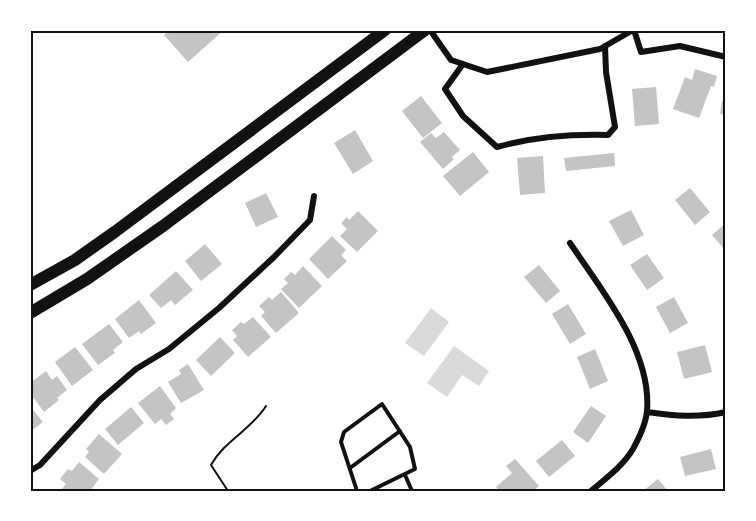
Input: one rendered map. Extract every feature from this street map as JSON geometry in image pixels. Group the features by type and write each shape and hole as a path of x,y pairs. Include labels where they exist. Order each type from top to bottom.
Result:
{"main road":[{"path":"30,285 75,260 116,231 385,30"},
{"path":"30,313 87,279 163,226 428,30"}],"street":[{"path":"428,30 451,60 487,72 600,49 634,30 641,52 680,46 726,57"},
{"path":"463,64 445,89 463,116 497,147 523,140 580,134 608,135 615,127 606,72 605,46"},
{"path":"30,471 40,465 100,400 136,369 169,349 219,309 274,257 310,220 314,196"},
{"path":"570,243 617,313 638,357 646,386 647,412 632,450 621,465 591,491"},
{"path":"647,412 692,417 726,412"}],"lane":[{"path":"357,491 341,442 344,432 382,404 410,447 416,469 370,491"},
{"path":"350,468 400,431"},
{"path":"405,475 412,491"}],"path":[{"path":"228,491 212,465 219,452 258,419 266,406"}],"shaded area":[{"path":"431,308 449,322 424,356 405,343"},
{"path":"454,346 489,371 479,386 462,375 447,397 427,383"}],"building":[{"path":"170,30 224,30 188,62 164,35"},
{"path":"695,69 717,76 699,118 673,109 685,77 692,80"},
{"path":"656,87 659,124 635,126 632,89"},
{"path":"421,96 442,123 423,138 402,111"},
{"path":"722,101 726,103 726,115 720,114"},
{"path":"355,130 373,161 353,174 334,143"},
{"path":"444,132 460,150 443,169 420,142 431,133 436,138"},
{"path":"473,152 489,172 460,196 443,176"},
{"path":"614,153 615,166 566,171 564,158"},
{"path":"543,156 545,193 520,195 517,158"},
{"path":"690,188 710,212 695,225 675,200"},
{"path":"266,193 278,217 256,227 245,203"},
{"path":"631,210 644,235 623,246 609,221"},
{"path":"358,211 378,231 357,252 340,236 347,229 341,223 347,217 349,220"},
{"path":"726,223 726,251 712,235"},
{"path":"332,236 346,250 341,255 347,261 328,279 309,259"},
{"path":"205,244 222,264 201,281 185,261"},
{"path":"647,254 664,278 647,290 630,265"},
{"path":"539,265 560,291 546,303 524,277"},
{"path":"303,266 322,286 299,308 281,289 288,283 284,279 291,272 295,275"},
{"path":"176,271 193,290 175,305 171,300 161,308 149,295"},
{"path":"281,292 299,313 276,333 261,316 265,312 259,306 269,297 272,300"},
{"path":"674,297 688,323 670,333 656,307"},
{"path":"139,300 156,323 141,334 139,331 129,338 115,319"},
{"path":"568,304 586,334 570,344 552,314"},
{"path":"253,317 271,337 248,357 233,340 237,336 232,330 241,322 244,324"},
{"path":"109,324 123,342 113,350 115,353 98,365 82,344"},
{"path":"220,337 235,353 211,376 196,360"},
{"path":"705,345 712,372 684,379 677,352"},
{"path":"75,347 93,370 72,386 55,362"},
{"path":"595,349 608,381 590,389 577,357"},
{"path":"188,364 204,390 181,403 168,382 181,374 179,370"},
{"path":"46,371 52,380 57,376 67,390 44,412 30,393 30,383"},
{"path":"160,386 176,408 170,414 174,419 166,425 161,419 155,424 138,403"},
{"path":"30,406 43,422 30,432"},
{"path":"591,406 606,416 588,443 573,432"},
{"path":"131,407 144,423 118,445 105,429"},
{"path":"99,434 122,454 104,474 85,457 89,452 86,449"},
{"path":"562,440 575,456 549,477 536,461"},
{"path":"711,449 716,469 685,476 680,457"},
{"path":"515,459 539,486 533,491 514,489 499,491 496,487 512,473 506,466"},
{"path":"79,462 99,479 90,491 65,491 62,489 66,484 60,479 68,469 72,471"},
{"path":"658,479 668,491 643,491"}]}
